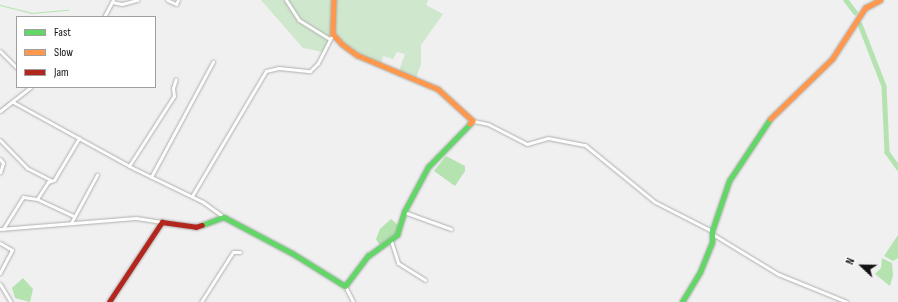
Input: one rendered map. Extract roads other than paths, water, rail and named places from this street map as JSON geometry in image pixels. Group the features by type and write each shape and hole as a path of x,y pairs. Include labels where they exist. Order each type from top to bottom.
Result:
{"street":[{"path":"105,16 113,1 122,4 138,0"},
{"path":"167,0 176,4 178,0"},
{"path":"286,0 299,20 329,39"},
{"path":"192,196 266,70 279,68 310,71 318,63 329,39 333,34 336,12 334,0"},
{"path":"682,302 700,272 728,182 776,110 832,59 865,8 880,0"},
{"path":"333,34 350,51 438,89 473,121 488,124 527,144 548,138 584,145 652,200 713,233 778,274 847,302"},
{"path":"0,51 16,67"},
{"path":"151,177 213,62"},
{"path":"129,166 174,96 173,88 176,79"},
{"path":"0,111 30,88"},
{"path":"13,102 129,166 192,196 224,218 292,253 345,286 353,302"},
{"path":"345,286 368,256 391,240 398,233 404,212 428,167 473,121"},
{"path":"37,199 51,180 59,174 79,138"},
{"path":"0,140 27,168 51,180"},
{"path":"0,159 3,163 0,173"},
{"path":"71,223 73,216 97,175"},
{"path":"2,229 23,197 37,199 73,216"},
{"path":"404,212 451,229"},
{"path":"2,229 136,218 196,227 224,218"},
{"path":"109,302 162,222"},
{"path":"391,240 398,263 425,280"},
{"path":"0,244 12,250 0,273"},
{"path":"201,302 233,252 240,252"},
{"path":"0,285 10,302"}],"waterway":[{"path":"846,0 855,12"},
{"path":"0,5 31,13 68,10"},
{"path":"860,24 884,86 887,152 898,167"},
{"path":"0,109 8,102"}]}
